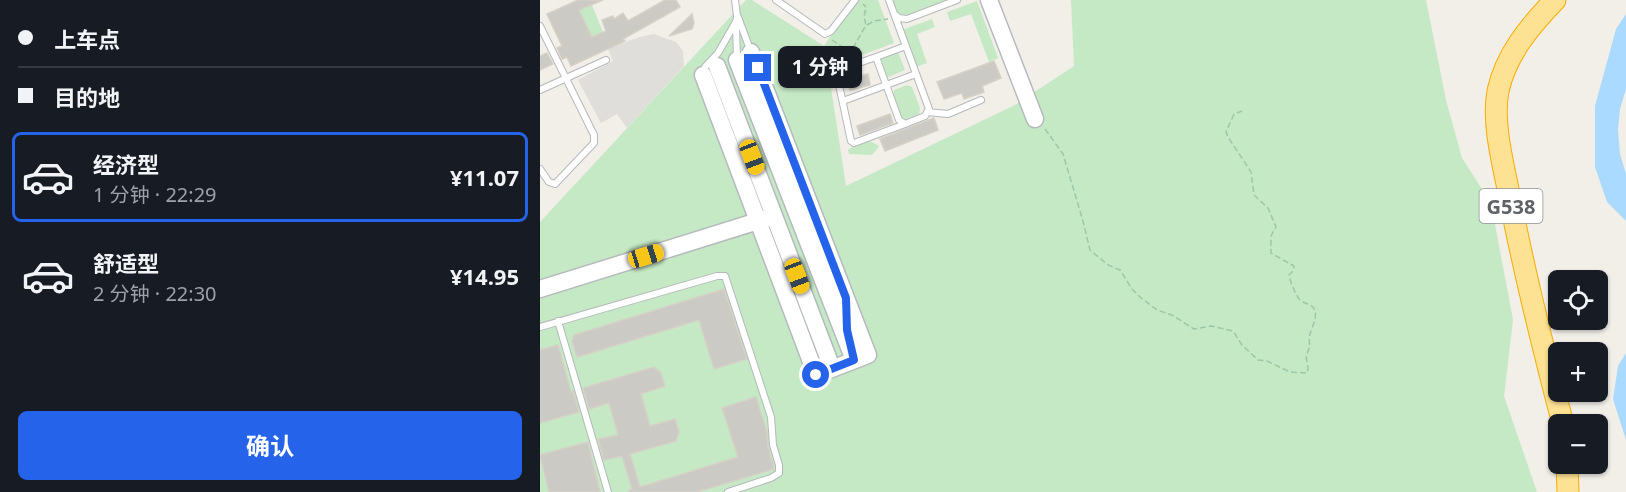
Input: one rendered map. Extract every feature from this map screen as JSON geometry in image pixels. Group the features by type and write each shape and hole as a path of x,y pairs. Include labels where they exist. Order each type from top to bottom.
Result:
{"highway":[{"name":"G538","path":"1555,0 1534,22 1512,54 1498,92 1497,135 1526,282 1560,414"},
{"path":"1567,474 1568,492"}],"main road":[{"path":"989,0 1035,119"},
{"path":"744,56 858,354"},
{"path":"710,71 729,98 801,336 816,375 858,354"},
{"path":"710,71 717,114 766,218 797,276 832,368"},
{"path":"717,114 729,98"},
{"path":"540,289 766,218 806,215"},
{"path":"806,215 846,298 847,330 858,354"},
{"path":"797,276 801,336"}],"lane":[{"path":"735,0 744,56"},
{"path":"776,0 825,34 831,31 855,0"},
{"path":"889,0 895,17 906,46 929,109 925,116 854,143 851,141 836,71 906,46"},
{"path":"895,17 907,19 957,0"},
{"path":"720,50 705,67 710,71 737,18"},
{"path":"737,18 744,56"},
{"path":"540,26 594,135 594,143 555,184 549,182 540,169"},
{"path":"876,57 898,120 905,124"},
{"path":"540,90 606,60"},
{"path":"843,101 916,74"},
{"path":"927,112 948,114 981,100"},
{"path":"540,327 717,276 725,276 771,417 773,445 779,465 779,473 771,478 728,492"},
{"path":"558,321 608,492"}],"path":[{"path":"862,3 866,7 864,17 866,25"},
{"path":"853,48 866,25 895,17"},
{"path":"825,34 845,49 859,49 864,61"},
{"path":"1035,119 1063,154 1090,250 1108,266 1120,270 1136,294 1152,307 1184,321 1194,329 1211,326 1233,331 1242,345 1258,360 1268,361 1290,372 1307,374 1306,356 1311,348 1310,338 1316,315 1315,310 1312,306 1300,301 1292,287 1289,275 1294,266 1271,253 1271,236 1276,227 1268,208 1254,195 1251,172 1226,132 1234,114 1242,111"}],"shaded area":[{"path":"654,34 676,42 683,51 684,66 627,128 617,114 601,123 578,80 613,61 608,49"}],"green space":[{"path":"746,0 752,0 824,46 855,0 878,0 894,43 828,68 846,186 1015,105 1074,66 1071,0 1426,0 1446,100 1462,158 1491,203 1513,320 1504,396 1537,492 540,492 540,222"},
{"path":"892,0 950,0 911,15 896,14"},
{"path":"977,1 998,58 989,62 971,14 950,21 947,12"},
{"path":"592,5 603,32 592,37 579,10"},
{"path":"932,19 935,27 917,34 927,63 916,67 902,30"},
{"path":"898,52 905,70 886,78 879,59"},
{"path":"907,85 912,87 920,108 919,114 906,119 900,117 893,96 894,90"},
{"path":"868,140 879,146 872,155 849,154 848,150 858,142"}],"water":[{"path":"1626,14 1626,89 1620,109 1618,130 1620,154 1626,174 1626,221 1607,202 1595,167 1595,106 1616,29"},
{"path":"1626,353 1626,440 1613,399 1618,366"}],"building":[{"path":"578,0 603,0 579,10 592,37 606,31 602,20 613,16 614,19 623,13 628,21 665,0 676,0 680,7 623,39 625,41 571,66 567,57 562,59 557,48 562,46 547,14"},
{"path":"692,14 694,23 692,29 669,36"},
{"path":"547,53 553,64 540,70 540,56"},
{"path":"994,61 1001,78 982,86 984,92 964,99 962,93 944,99 937,82"},
{"path":"868,74 870,85 850,90 847,79"},
{"path":"890,114 893,123 860,135 857,126"},
{"path":"934,118 938,130 885,151 880,139"},
{"path":"724,289 747,359 714,369 699,320 577,357 572,341 574,335"},
{"path":"558,345 579,412 540,423 540,350"},
{"path":"654,367 661,373 665,386 641,394 650,426 675,419 679,432 676,441 630,454 640,487 738,457 722,408 756,397 767,432 774,469 697,492 629,492 632,489 622,456 604,460 598,439 618,435 609,403 589,409 583,388"},
{"path":"588,442 600,492 549,492 540,455"}],"route":[{"path":"758,68 846,298 847,330 854,360 816,375"}]}
